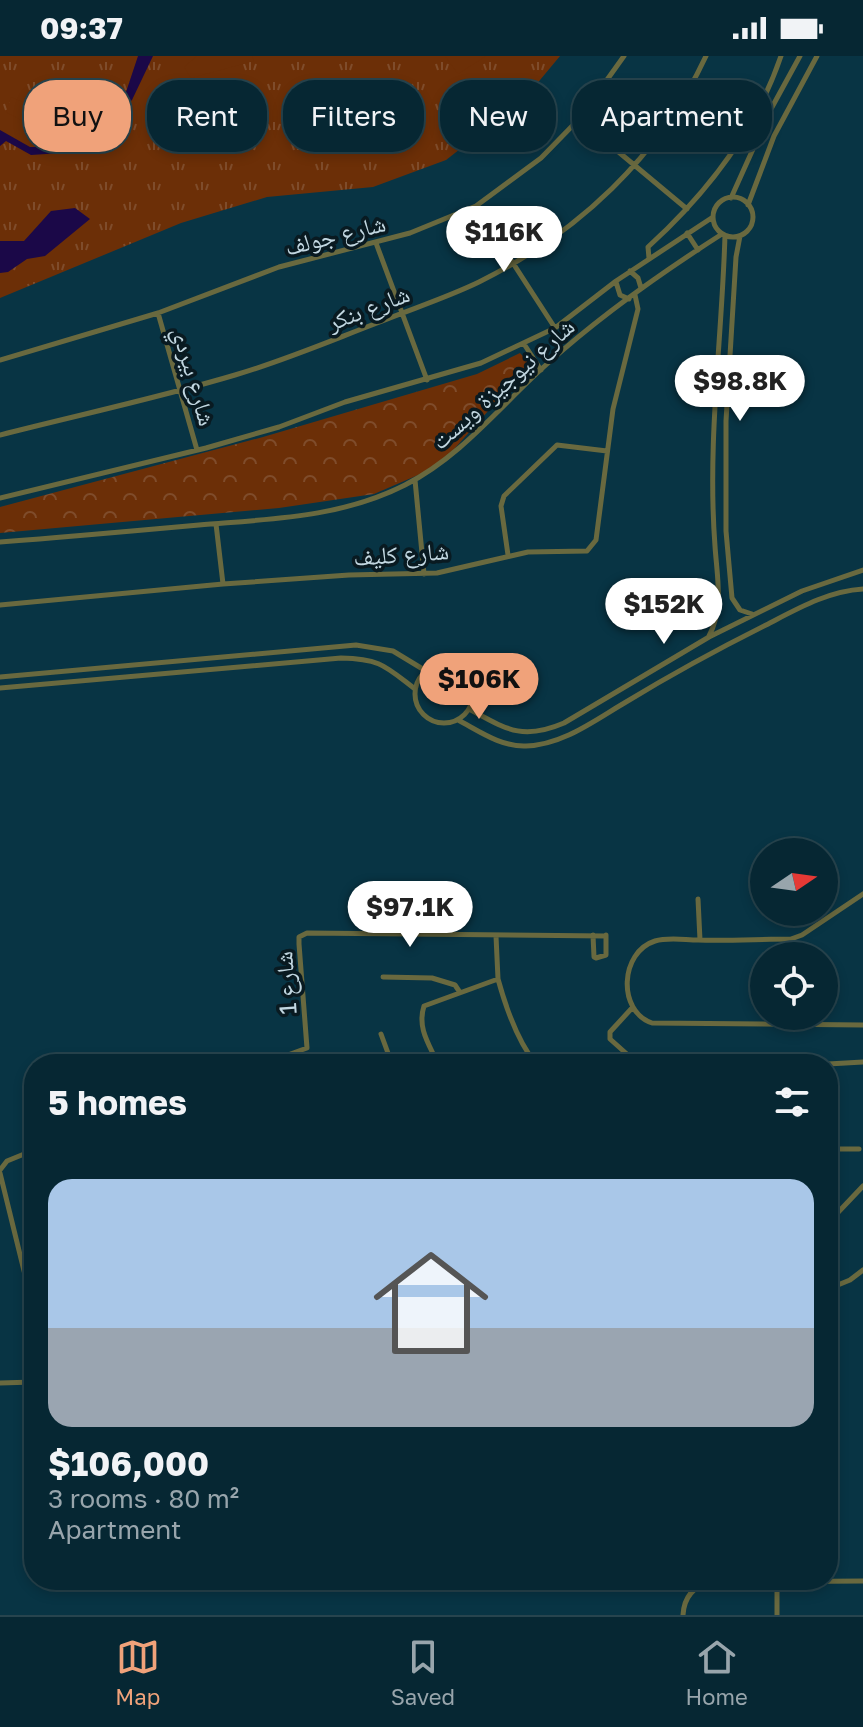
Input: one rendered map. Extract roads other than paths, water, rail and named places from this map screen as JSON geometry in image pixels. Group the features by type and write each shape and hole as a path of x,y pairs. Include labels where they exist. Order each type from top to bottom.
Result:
{"street":[{"name":"شارع جولف","path":"607,80 624,56"},
{"name":"شارع بنكر","path":"0,435 272,363 476,284 515,263 576,221 636,165 675,115 706,56"},
{"path":"649,258 647,248 687,209 741,136 781,56"},
{"path":"731,198 771,109 800,56"},
{"path":"748,205 785,113 817,56"},
{"name":"شارع جولف","path":"0,360 158,313 279,267 410,233 476,206 541,158 572,126"},
{"path":"620,152 687,209"},
{"path":"745,169 756,179"},
{"path":"740,236 723,234 716,228 713,217 718,204 731,198 740,199 748,205 752,222 740,236 736,257 725,445 726,531 732,598 740,610 753,615"},
{"path":"476,206 555,328"},
{"name":"شارع نيوجيزة ويست","path":"0,498 279,427 345,402 481,363 555,328 630,271 713,217"},
{"path":"668,228 676,240"},
{"path":"687,233 698,250"},
{"path":"709,637 717,619 719,599 712,453 723,234"},
{"name":"شارع نيوجيزة ويست","path":"0,542 318,515 364,503 415,480 466,443 576,338 641,289 723,234"},
{"path":"376,243 427,380"},
{"path":"630,271 638,278 641,289"},
{"path":"616,281 617,291 632,297"},
{"name":"شارع كليف","path":"0,605 223,584 349,575 424,574 453,570 508,555 544,551 583,552 592,548 596,540 620,375 638,309 632,297"},
{"name":"شارع بيردي","path":"158,313 197,450"},
{"path":"523,344 541,370"},
{"path":"508,555 501,506 504,496 557,445 607,451"},
{"path":"415,480 424,574"},
{"path":"216,524 223,584"},
{"path":"469,709 506,729 525,733 544,731 564,723 709,637 802,591 863,570"},
{"path":"458,720 497,741 523,746 549,744 703,656 810,603 841,591 863,589"},
{"path":"719,599 732,598"},
{"path":"0,677 356,645 393,651 426,671"},
{"path":"0,688 341,658 373,660 386,666 415,689"},
{"path":"443,664 462,670 473,685 474,695 469,709 458,720 445,723 428,719 417,706 415,689 426,671 443,664"},
{"path":"643,675 651,687"},
{"path":"863,894 802,935 791,939 656,941 641,949 627,979 632,1008 645,1021 661,1024 863,1025"},
{"path":"698,899 700,940"},
{"name":"شارع 1","path":"290,1054 307,1048 299,937 307,933 606,935 606,955 594,957 593,935"},
{"path":"496,936 498,979 507,1010 528,1054"},
{"path":"383,977 432,978 455,985 459,991"},
{"path":"434,1054 420,1018 424,1006 498,979"},
{"path":"627,1054 610,1039 612,1030 632,1008"},
{"path":"381,1034 388,1054"},
{"path":"838,1063 863,1062"},
{"path":"838,1149 859,1149"},
{"path":"24,1154 7,1161 0,1172 24,1270"},
{"path":"838,1212 863,1186"},
{"path":"838,1285 863,1270"},
{"path":"0,1383 24,1382"},
{"path":"838,1581 863,1581"},
{"path":"683,1615 689,1595 696,1590"},
{"path":"777,1590 777,1615"}]}
